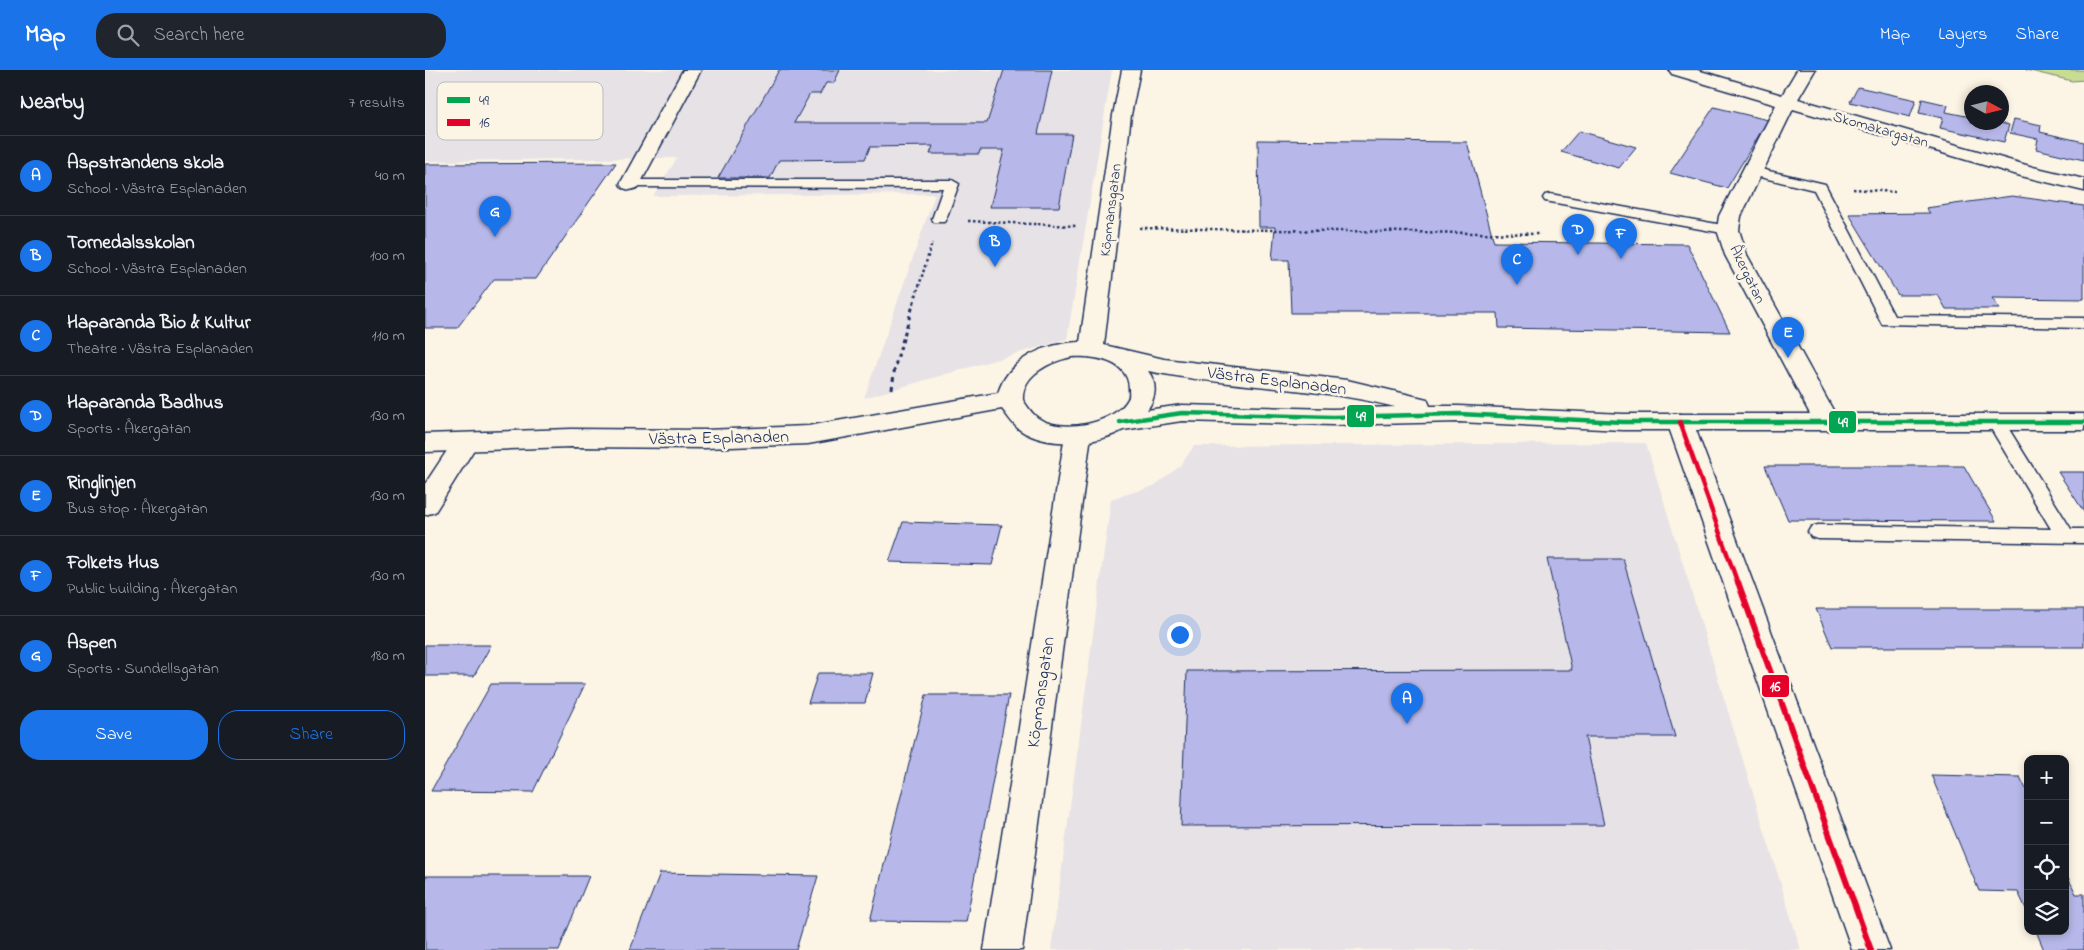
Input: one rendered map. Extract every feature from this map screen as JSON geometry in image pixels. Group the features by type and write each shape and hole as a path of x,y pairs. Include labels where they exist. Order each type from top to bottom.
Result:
{"street":[{"path":"630,184 692,70"},
{"name":"Köpmansgatan","path":"1091,350 1122,115 1131,70"},
{"name":"Skomakargatan","path":"1678,70 2028,172 2084,185"},
{"name":"Åkergatan","path":"1805,70 1729,216 1728,230 1736,255 1826,421"},
{"name":"Västra Esplanaden","path":"1123,358 1135,367 1142,377 1144,389 1141,401 1133,412 1120,422 1103,430 1077,435 1045,431 1030,425 1018,415 1010,399 1015,380 1025,369 1038,360 1073,350 1091,350 1108,352 1123,358 1164,366 1339,387 1459,414"},
{"name":"Västra Esplanaden","path":"425,443 571,438 705,439 779,437 838,431 1010,399"},
{"name":"Västra Esplanaden","path":"1120,422 1181,413 1333,417 1459,414 1623,422 2084,422"},
{"path":"1680,422 1871,950"},
{"name":"Köpmansgatan","path":"1003,950 1077,435"},
{"path":"425,505 465,443"}],"lane":[{"path":"1752,171 1820,187 1888,321 2084,323"},
{"path":"630,184 952,184 939,219"},
{"path":"1550,198 1728,230"},
{"path":"1996,422 2075,536"},
{"path":"1818,532 2075,536"}],"path":[{"path":"1820,187 1895,192"},
{"path":"888,422 895,366 939,219 1108,227 1539,234"}],"shaded area":[{"path":"425,70 1112,70 1067,339 864,398 935,194 653,196 677,158 425,161"},
{"path":"1646,443 1801,950 1051,950 1111,499 1154,486 1180,466 1194,446"}],"green space":[{"path":"2026,70 2084,70 2084,80 2072,81"}],"building":[{"path":"779,70 840,70 834,83 826,83 820,94 810,94 794,123 987,123 1004,70 1052,70 1038,134 1072,134 1059,207 990,207 1004,150 980,150 979,154 930,154 933,146 870,147 865,159 779,160 770,178 718,178"},
{"path":"1858,87 1916,100 1910,117 1850,102"},
{"path":"1922,99 1948,105 1946,112 1964,116 1964,130 2008,130 2004,142 1940,128 1943,118 1919,113"},
{"path":"1714,107 1768,120 1727,188 1670,173"},
{"path":"2014,119 2041,125 2040,132 2084,142 2084,160 2036,149 2038,139 2010,133"},
{"path":"1579,131 1636,147 1619,168 1561,152"},
{"path":"1258,140 1467,142 1494,242 1687,244 1730,332 1499,328 1498,313 1291,313 1289,260 1272,260 1275,227 1259,227"},
{"path":"616,163 536,279 494,279 457,328 425,328 425,164"},
{"path":"2012,196 2084,206 2084,299 1992,298 2000,309 1946,309 1938,295 1898,295 1849,214 1930,213 1926,208"},
{"path":"1765,466 1964,466 1996,521 1788,520"},
{"path":"2058,472 2084,472 2084,512"},
{"path":"903,522 1002,525 992,565 889,562"},
{"path":"1547,559 1623,559 1675,737 1585,737 1604,825 1181,826 1187,671 1572,670"},
{"path":"1816,609 2084,609 2084,647 1832,647"},
{"path":"425,645 491,645 474,676 425,676"},
{"path":"818,673 873,673 865,703 808,703"},
{"path":"491,684 585,684 533,792 431,791"},
{"path":"926,695 1009,695 966,922 870,921"},
{"path":"1931,775 2020,777 2024,785 2024,905 2018,892 1979,891"},
{"path":"660,873 818,876 796,950 630,950"},
{"path":"425,876 589,876 559,950 425,950"},
{"path":"2069,879 2076,894 2084,894 2084,950 2044,950 2038,935 2069,935"}],"transit line":[{"name":"49","path":"1120,422 1182,413 1333,417 1459,414 1623,422 2084,422"},
{"name":"16","path":"1680,422 1871,950"}],"place":[{"name":"Aspen","path":"495,237"},
{"name":"Haparanda Badhus","path":"1578,255"},
{"name":"Folkets Hus","path":"1621,259"},
{"name":"Tornedalsskolan","path":"995,267"},
{"name":"Haparanda Bio & Kultur","path":"1517,285"},
{"name":"Ringlinjen","path":"1788,358"},
{"name":"Aspstrandens skola","path":"1407,724"}]}
